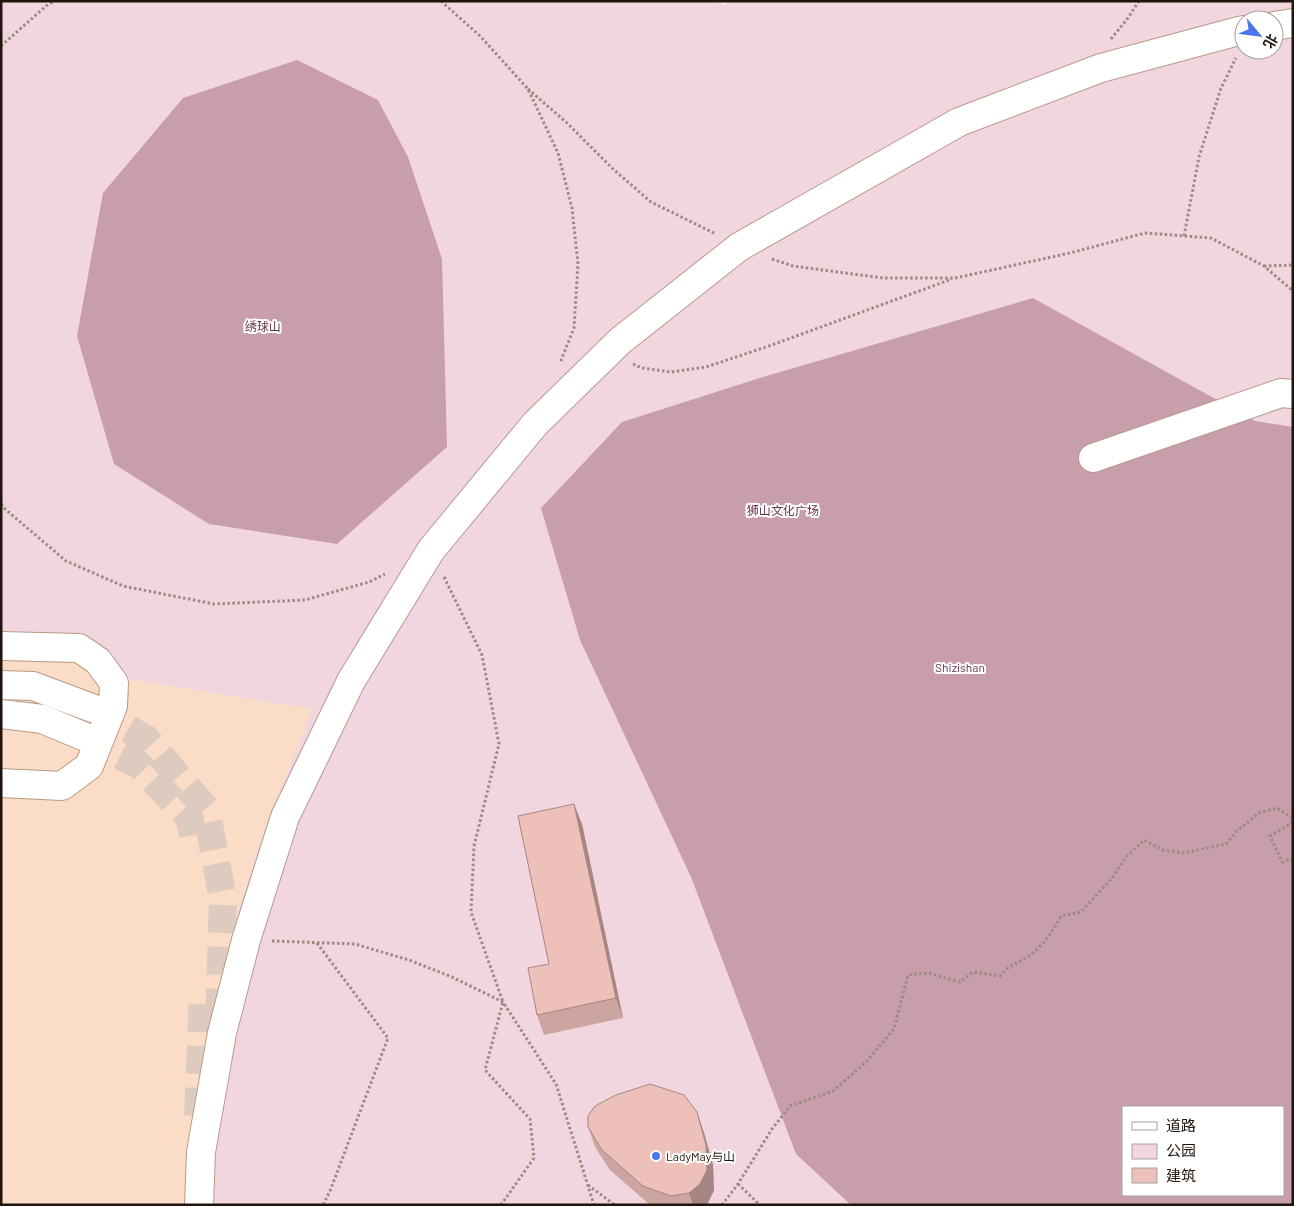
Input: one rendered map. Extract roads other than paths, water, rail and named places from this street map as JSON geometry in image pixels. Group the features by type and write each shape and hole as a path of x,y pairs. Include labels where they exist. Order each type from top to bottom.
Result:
{"street":[{"path":"199,1205 201,1152 222,1034 246,940 285,816 351,681 431,550 535,424 620,341 738,247 959,122 1101,68 1234,32"},
{"path":"1094,458 1281,393 1293,394"},
{"path":"1,646 79,648 98,661 114,683 113,706 89,766 62,786 1,783"},
{"path":"1,685 32,686 92,708"},
{"path":"1,714 42,719 83,736"}],"tunnel":[{"path":"92,708 146,739 206,809 223,899 219,1021"},
{"path":"83,736 139,765 190,819 194,843"},
{"path":"198,1116 203,992"}],"place":[{"name":"LadyMay与山","path":"656,1156"}],"park label":[{"name":"绣球山","path":"263,326"},
{"name":"狮山文化广场","path":"783,510"},
{"name":"Shizishan","path":"960,667"}]}
